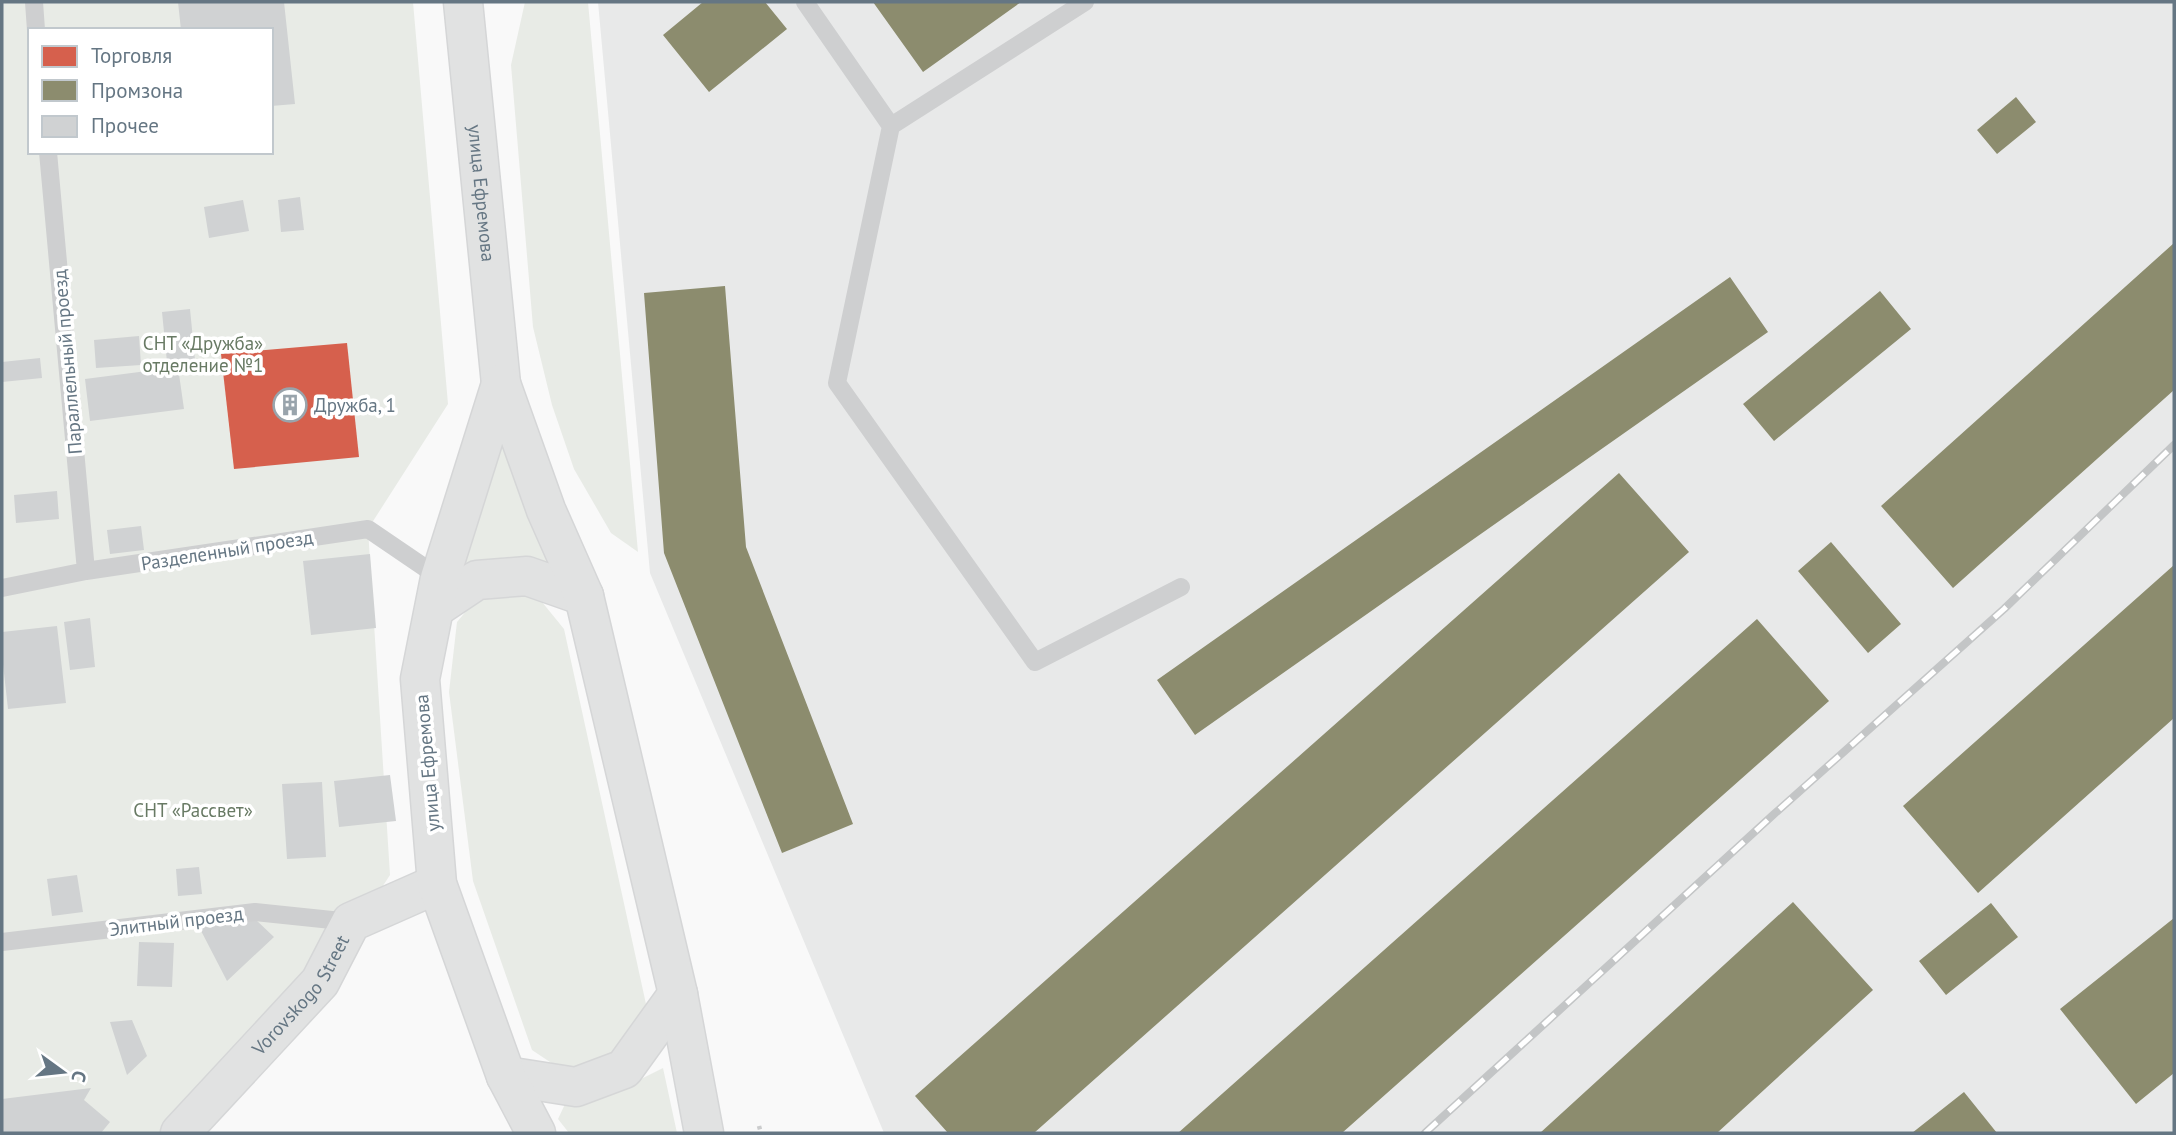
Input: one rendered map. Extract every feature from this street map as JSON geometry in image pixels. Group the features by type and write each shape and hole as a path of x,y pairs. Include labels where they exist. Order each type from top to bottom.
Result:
{"main road":[{"name":"улица Ефремова","path":"463,2 501,384 546,510 584,596 678,994 704,1133"},
{"name":"улица Ефремова","path":"501,384 437,593 420,680 437,884 506,1076 536,1133"},
{"path":"437,593 477,580 527,576 584,596"},
{"name":"Vorovskogo Street","path":"180,1133 320,982 351,922 437,884"},
{"path":"506,1076 576,1087 624,1069 678,994"}],"lane":[{"path":"34,2 37,28"},
{"path":"805,2 891,126"},
{"path":"1085,2 891,126 837,383 1035,662 1181,587"},
{"name":"Параллельный проезд","path":"48,154 86,571"},
{"name":"Разделенный проезд","path":"2,588 86,571 368,529 437,593"},
{"name":"Элитный проезд","path":"2,942 255,912 351,922"}],"path":[{"path":"759,1126 761,1133"}],"shaded area":[{"path":"598,2 2174,2 2174,1133 884,1133 650,573"}],"green space":[{"path":"2,2 413,2 448,404 368,529 390,875 320,982 180,1133 2,1133"},
{"path":"525,2 588,2 638,552 611,533 574,469 552,405 533,327 511,65"},
{"path":"509,448 550,564 507,557 466,565 461,554 495,449"},
{"path":"519,592 542,602 564,629 646,1004 636,1027 611,1057 574,1068 553,1064 532,1050 473,881 449,692 457,622 478,597"},
{"path":"663,1068 677,1133 569,1133 558,1119 566,1102 605,1097"}],"building: Торговля":[{"name":"Дружба, 1","path":"347,343 359,457 234,469 221,354"}],"building: Промзона":[{"path":"703,2 765,2 787,29 709,92 663,35"},
{"path":"873,2 1021,2 923,72"},
{"path":"2016,97 2036,122 1997,154 1977,130"},
{"path":"2174,243 2174,390 1953,588 1881,506"},
{"path":"1730,277 1768,332 1195,735 1157,680"},
{"path":"725,286 746,547 853,824 782,853 664,553 644,293"},
{"path":"1880,291 1911,329 1774,441 1743,404"},
{"path":"1619,473 1689,552 1034,1133 948,1133 915,1096"},
{"path":"1831,542 1901,624 1868,653 1798,571"},
{"path":"2174,565 2174,718 1978,893 1903,806"},
{"path":"1757,619 1829,701 1342,1133 1178,1133"},
{"path":"1793,902 1873,990 1717,1133 1540,1133"},
{"path":"1991,903 2018,937 1946,995 1919,961"},
{"path":"2174,918 2174,1073 2136,1104 2060,1009"},
{"path":"1964,1092 1997,1133 1912,1133"}],"building: Прочее":[{"path":"178,2 284,2 295,104 273,106 273,28 181,28"},
{"path":"300,197 304,230 281,232 278,200"},
{"path":"243,200 249,231 209,238 204,207"},
{"path":"190,309 195,360 167,362 162,312"},
{"path":"139,336 141,365 96,368 94,340"},
{"path":"40,358 42,378 2,382 2,362"},
{"path":"178,367 184,409 90,421 85,379"},
{"path":"57,491 59,519 16,523 14,495"},
{"path":"141,526 144,550 110,554 107,530"},
{"path":"370,554 376,628 311,635 303,561"},
{"path":"90,618 95,667 70,670 64,622"},
{"path":"57,626 66,703 8,709 2,632"},
{"path":"390,775 396,821 339,827 334,781"},
{"path":"322,782 326,857 287,859 282,784"},
{"path":"199,867 202,894 178,896 176,869"},
{"path":"77,875 83,912 52,916 47,879"},
{"path":"255,919 274,937 227,981 197,923"},
{"path":"139,942 174,943 172,987 137,986"},
{"path":"132,1020 147,1056 127,1075 110,1022"},
{"path":"91,1088 84,1100 110,1122 101,1133 2,1133 2,1099"}],"railway":[{"path":"1425,1133 1773,815 2004,609 2174,445"}],"place":[{"name":"Дружба, 1","path":"290,405"}],"park label":[{"name":"СНТ «Дружба» отделение №1","path":"203,354"},
{"name":"СНТ «Рассвет»","path":"193,810"}]}
